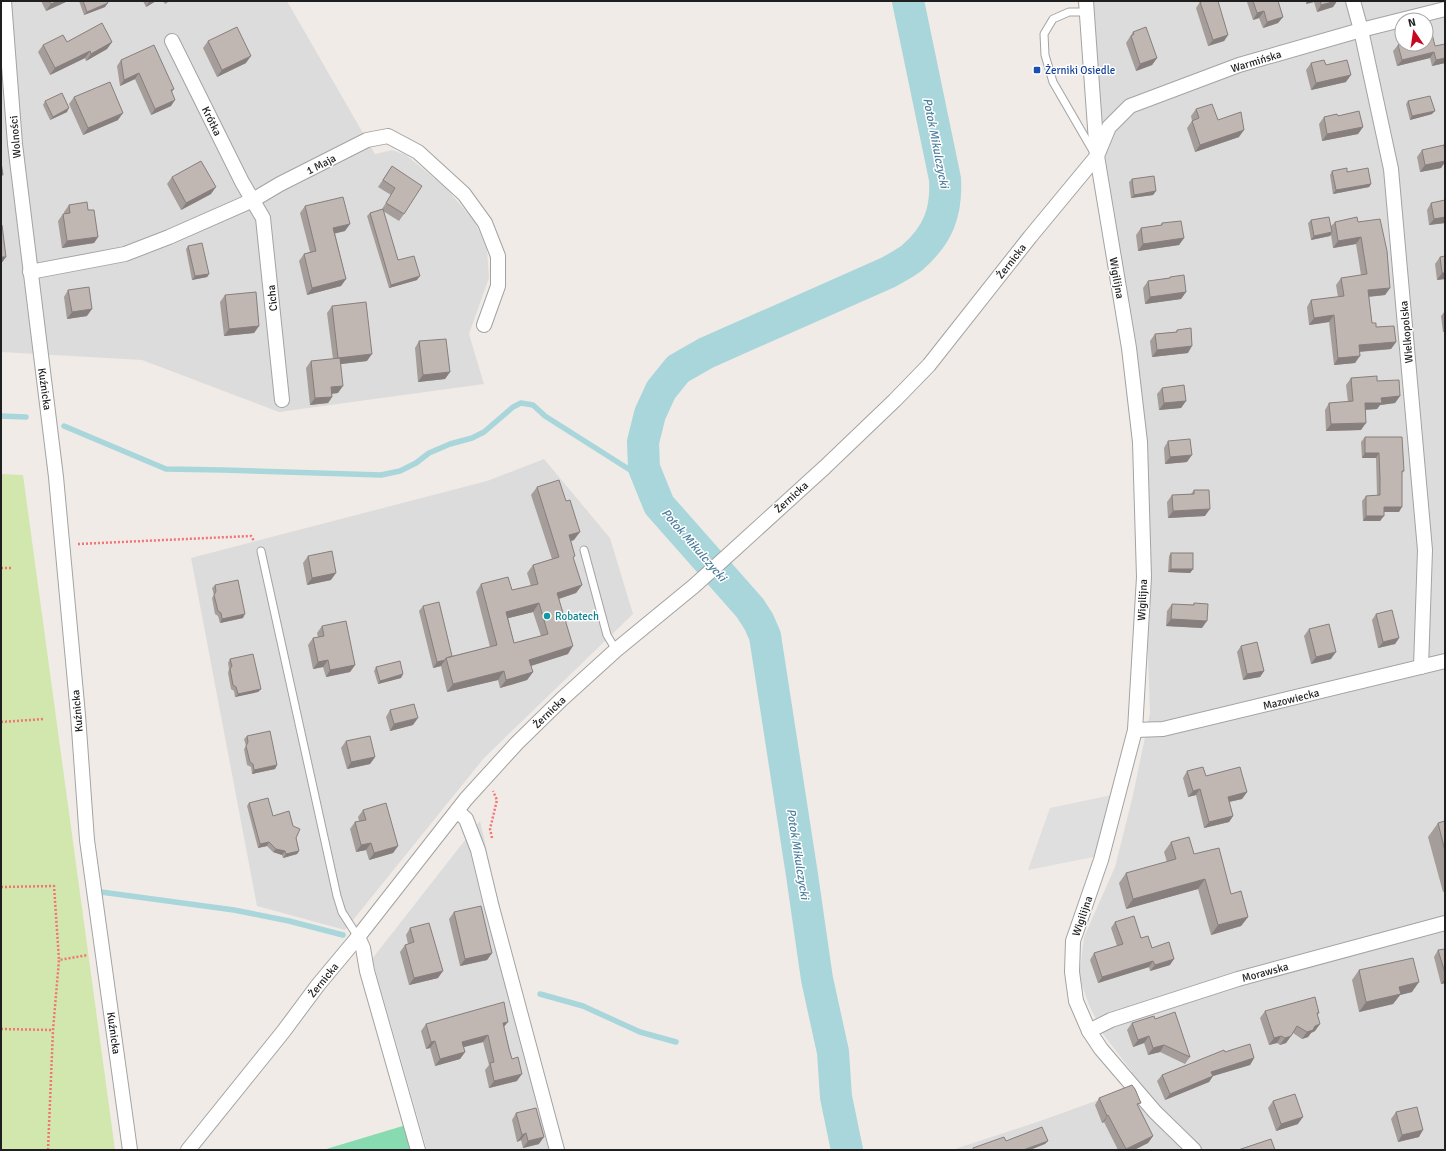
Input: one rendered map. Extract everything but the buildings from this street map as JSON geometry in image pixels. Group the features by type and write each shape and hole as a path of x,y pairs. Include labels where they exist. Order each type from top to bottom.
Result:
{"street":[{"name":"Wolności","path":"4,1 15,144 30,272"},
{"name":"Wielkopolska","path":"1353,1 1361,30 1391,169 1426,550 1421,667"},
{"name":"Wigilijna","path":"1086,6 1097,156 1128,348 1140,442 1144,577 1135,730 1101,860 1073,941 1072,972 1076,1001 1089,1031 1101,1049 1155,1112 1194,1150"},
{"name":"Warmińska","path":"1097,156 1109,127 1130,106 1239,65 1361,30 1445,9"},
{"name":"Krótka","path":"172,41 242,182 253,200"},
{"name":"1 Maja","path":"30,272 125,254 169,237 253,200 280,184 367,140 388,136 418,152 464,194 485,223 498,256 498,286 484,325"},
{"name":"Żernicka","path":"188,1150 457,811 517,743 545,715 616,650 694,586 736,548 895,400 929,365 1030,237 1097,156"},
{"name":"Cicha","path":"253,200 263,218 282,400"},
{"name":"Kuźnicka","path":"30,272 50,424 78,714 87,840 130,1150"},
{"name":"Mazowiecka","path":"1135,730 1162,729 1445,661"},
{"path":"457,811 466,820 478,850 557,1150"},
{"name":"Morawska","path":"1089,1031 1111,1020 1238,979 1445,923"},
{"path":"358,937 363,948 367,971 418,1150"}],"lane":[{"path":"1086,6 1053,19 1044,34 1045,55 1053,82 1097,156"},
{"path":"584,550 607,635 616,650"},
{"path":"260,552 337,896 342,912 358,937"}],"path":[{"path":"62,545 251,536 260,552"},
{"path":"1,568 11,568"},
{"path":"1,722 44,719"},
{"path":"483,781 494,793 497,800 490,829 494,844"},
{"path":"1,887 54,886 59,960 53,1030 48,1150"},
{"path":"59,960 102,952"},
{"path":"1,1030 53,1030"}],"shaded area":[{"path":"1,1 287,1 375,154 392,150 406,155 446,188 475,222 487,249 489,278 469,334 484,384 279,412 142,360 1,352"},
{"path":"1088,1 1445,1 1445,1150 952,1150 1043,1120 1126,1090 1132,1072 1103,1034 1089,1005 1079,977 1084,937 1115,867 1133,795 1150,713 1140,442 1105,207"},
{"path":"544,459 610,538 633,614 484,758 345,930 257,906 191,558 487,481"},
{"path":"1112,795 1094,857 1028,870 1050,808"},
{"path":"480,821 520,993 564,1150 427,1150 372,959"}],"green space":[{"path":"1,474 23,475 115,1150 1,1150"},
{"path":"406,1125 413,1150 323,1150"}],"waterway":[{"name":"Potok Mikulczycki","path":"847,1150 836,1097 833,1052 817,979 765,636 759,622 750,608 659,505 644,468 643,442 650,414 661,390 678,369 706,353 889,272 913,257 922,249 935,231 944,202 945,179 908,1"},
{"path":"64,426 166,469 381,475 400,471 416,463 429,453 450,444 472,438 484,432 513,407 521,403 533,405 545,416 649,482"},
{"path":"1,416 26,417"},
{"path":"101,892 234,910 289,921 343,935"},
{"path":"540,994 583,1006 640,1032 676,1042"}],"place":[{"name":"Żerniki Osiedle","path":"1037,70"},
{"name":"Robatech","path":"547,616"}]}
